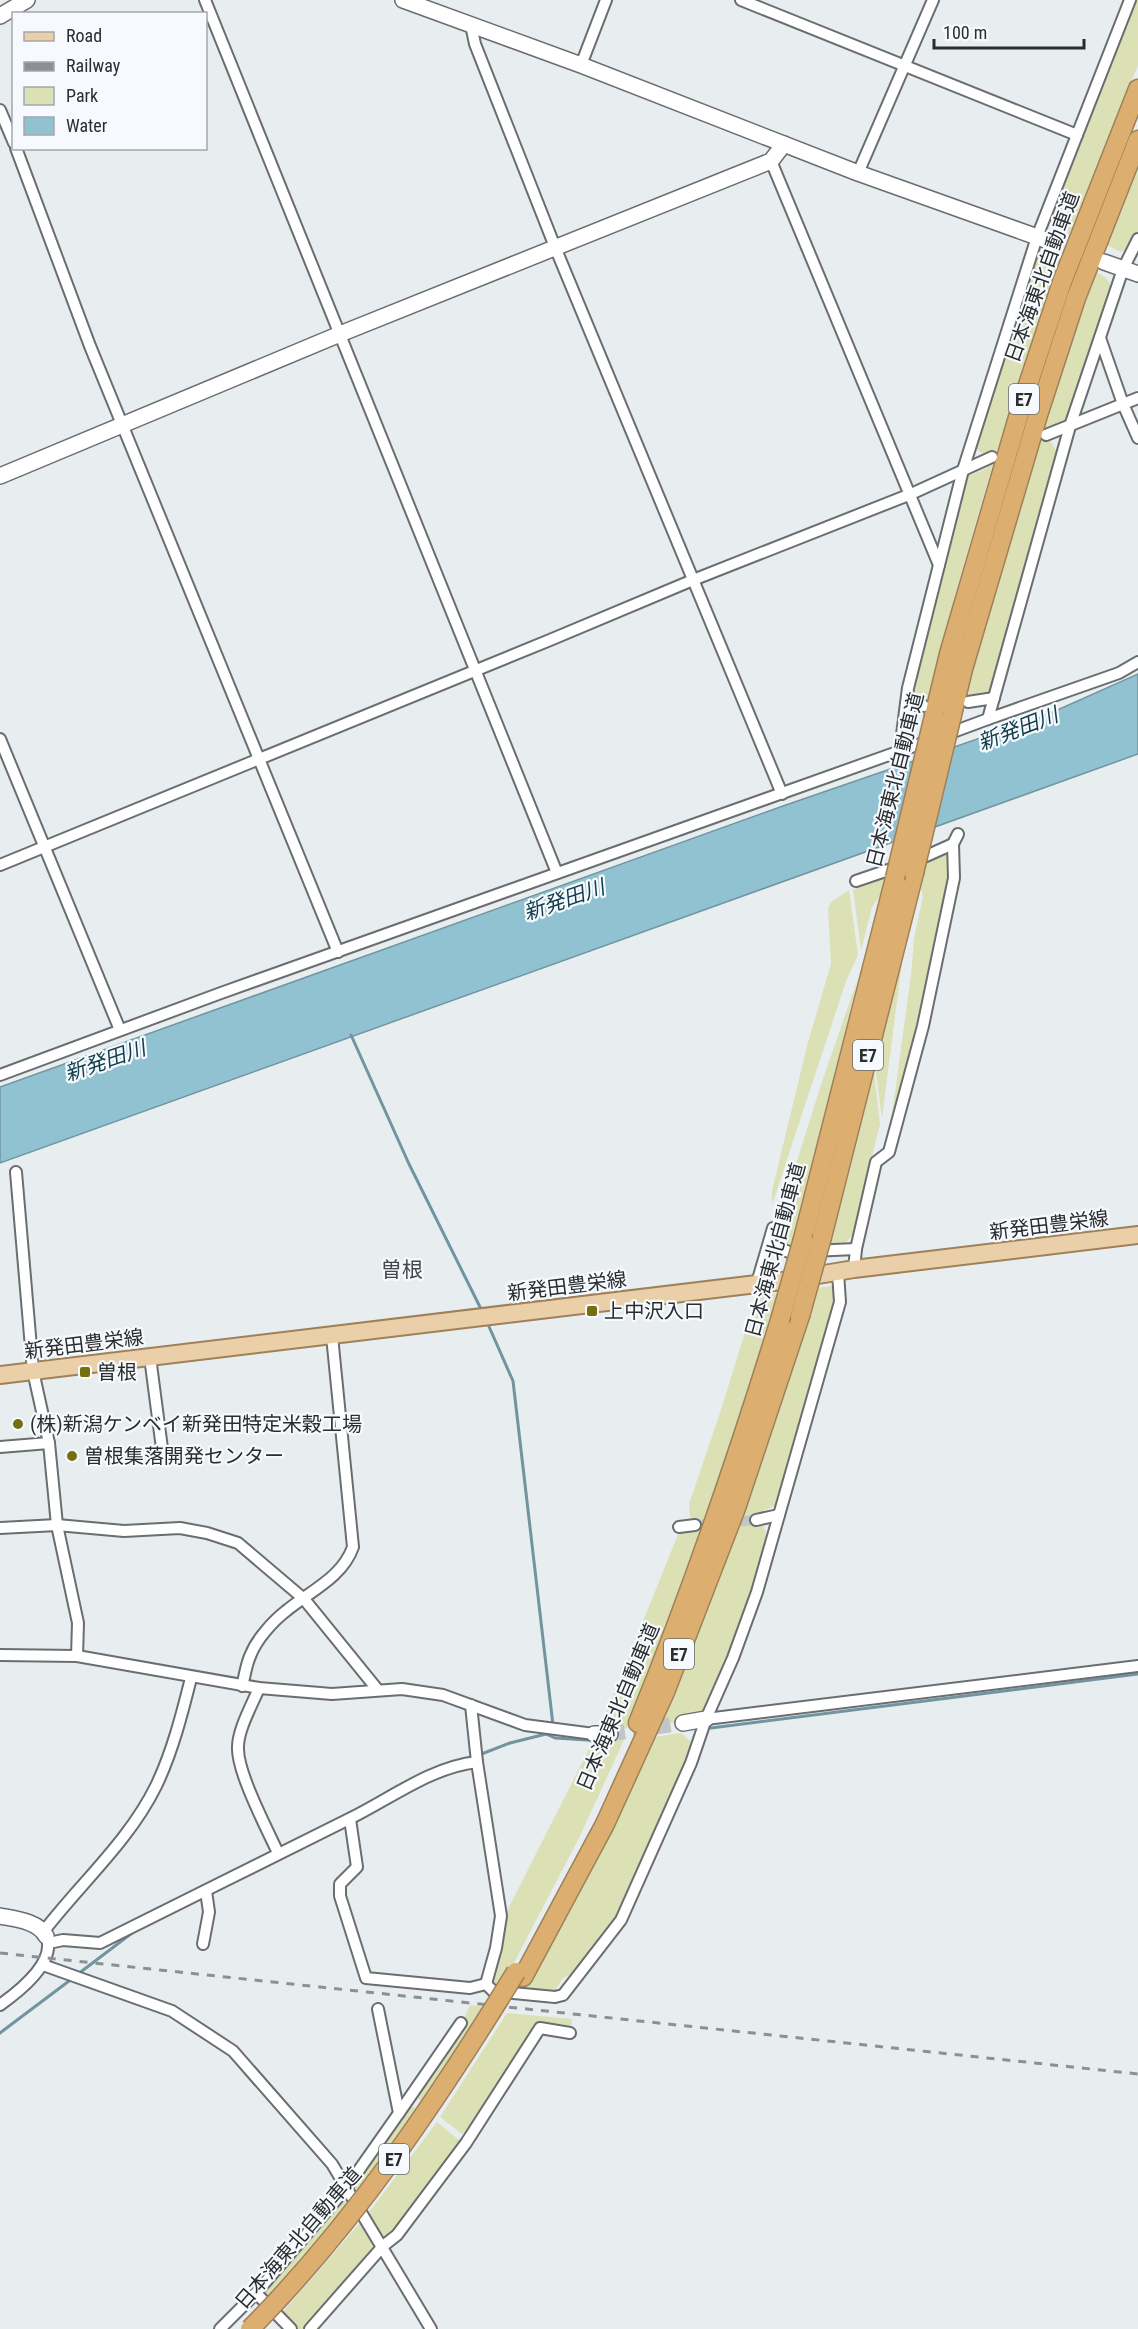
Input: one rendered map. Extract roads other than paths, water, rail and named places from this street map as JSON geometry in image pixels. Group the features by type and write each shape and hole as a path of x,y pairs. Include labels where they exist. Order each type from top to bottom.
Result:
{"highway":[{"name":"日本海東北自動車道","path":"250,2329 337,2231 383,2174 519,1974 580,1850 648,1698 727,1486 780,1320 813,1238 914,873 937,712 948,654 1062,282 1138,89"},
{"name":"日本海東北自動車道","path":"260,2329 341,2239 395,2170 467,2066 605,1824 665,1692 736,1508 800,1316 813,1238 895,878 937,712 963,669 1048,383 1076,298 1138,140"}],"main road":[{"name":"新発田豊栄線","path":"0,1375 332,1336 1138,1235"}],"street":[{"path":"0,16 27,0"},
{"path":"205,0 557,873"},
{"path":"403,0 581,65 858,173 1054,243"},
{"path":"581,65 606,0"},
{"path":"741,0 1077,135"},
{"path":"858,173 933,0"},
{"path":"900,750 908,687 963,470 1037,237 1130,0"},
{"path":"471,25 475,45 555,247 782,794"},
{"path":"0,110 12,138"},
{"path":"0,476 340,334 771,161 784,144"},
{"path":"17,150 122,425 165,525 338,952"},
{"path":"771,161 939,565"},
{"path":"988,718 1070,426 1123,269 1138,239"},
{"path":"1104,262 1138,274"},
{"path":"1100,338 1123,404 1138,438"},
{"path":"1046,435 1138,398"},
{"path":"0,865 693,580 911,494 992,457"},
{"path":"0,1076 120,1030 958,731 988,718 1119,672 1138,662"},
{"path":"968,702 994,698"},
{"path":"906,704 937,712"},
{"path":"0,739 120,1030"},
{"path":"486,1984 493,1991 555,1997 563,1995 621,1920 691,1763 706,1719 733,1658 757,1592 840,1302 846,1271 856,1249 876,1162 889,1152 922,1026 954,878 956,839 927,856 856,881"},
{"path":"16,1172 33,1371 49,1443 57,1526 78,1623 77,1656"},
{"path":"757,1283 770,1244 772,1228"},
{"path":"770,1244 789,1252 856,1249"},
{"path":"242,1686 251,1654 263,1635 286,1611 345,1566 353,1547 332,1336"},
{"path":"150,1357 163,1456"},
{"path":"0,1448 49,1443"},
{"path":"756,1520 779,1515"},
{"path":"679,1527 696,1525"},
{"path":"0,1528 57,1526 124,1531 180,1528 207,1533 238,1543 304,1599 377,1689"},
{"path":"0,1655 77,1656 191,1678 259,1688 332,1694 402,1689 443,1695 525,1725 610,1734"},
{"path":"683,1723 1138,1666"},
{"path":"0,2005 18,1991 43,1965 46,1936 135,1821 150,1796 168,1757 191,1678"},
{"path":"259,1688 244,1723 237,1749 246,1780 278,1853"},
{"path":"471,1705 477,1762 501,1916 496,1948 486,1984"},
{"path":"0,1916 31,1923 46,1936 100,1943 350,1819 428,1777 466,1763 477,1762"},
{"path":"350,1819 357,1866 340,1884 340,1896 366,1978 470,1988 486,1984"},
{"path":"203,1944 209,1912 206,1891"},
{"path":"43,1965 171,2011 233,2051 320,2148 347,2187 431,2329"},
{"path":"378,2009 399,2113"},
{"path":"220,2329 256,2293 347,2187 461,2023"},
{"path":"310,2329 383,2246 397,2235 466,2143 540,2028 570,2033"},
{"path":"256,2293 291,2329"}],"water":[{"name":"新発田川","path":"1138,674 1138,754 0,1163 0,1087 783,806 1044,716"}],"waterway":[{"path":"351,1035 409,1164 482,1311"},
{"path":"487,1322 513,1381 553,1725"},
{"path":"711,1728 1138,1674"},
{"path":"479,1755 510,1743 546,1734 555,1738 603,1741"},
{"path":"78,1974 132,1933"},
{"path":"0,2033 73,1978"}],"tunnel":[{"path":"695,1525 756,1520"},
{"path":"610,1734 683,1723"}],"railway":[{"path":"0,1953 1138,2074"}],"place":[{"name":"上中沢入口","path":"592,1311"},
{"name":"曽根","path":"85,1372"},
{"name":"(株)新潟ケンベイ新発田特定米穀工場","path":"18,1424"},
{"name":"曽根集落開発センター","path":"72,1456"}],"district":[{"name":"曽根","path":"402,1270"}]}
